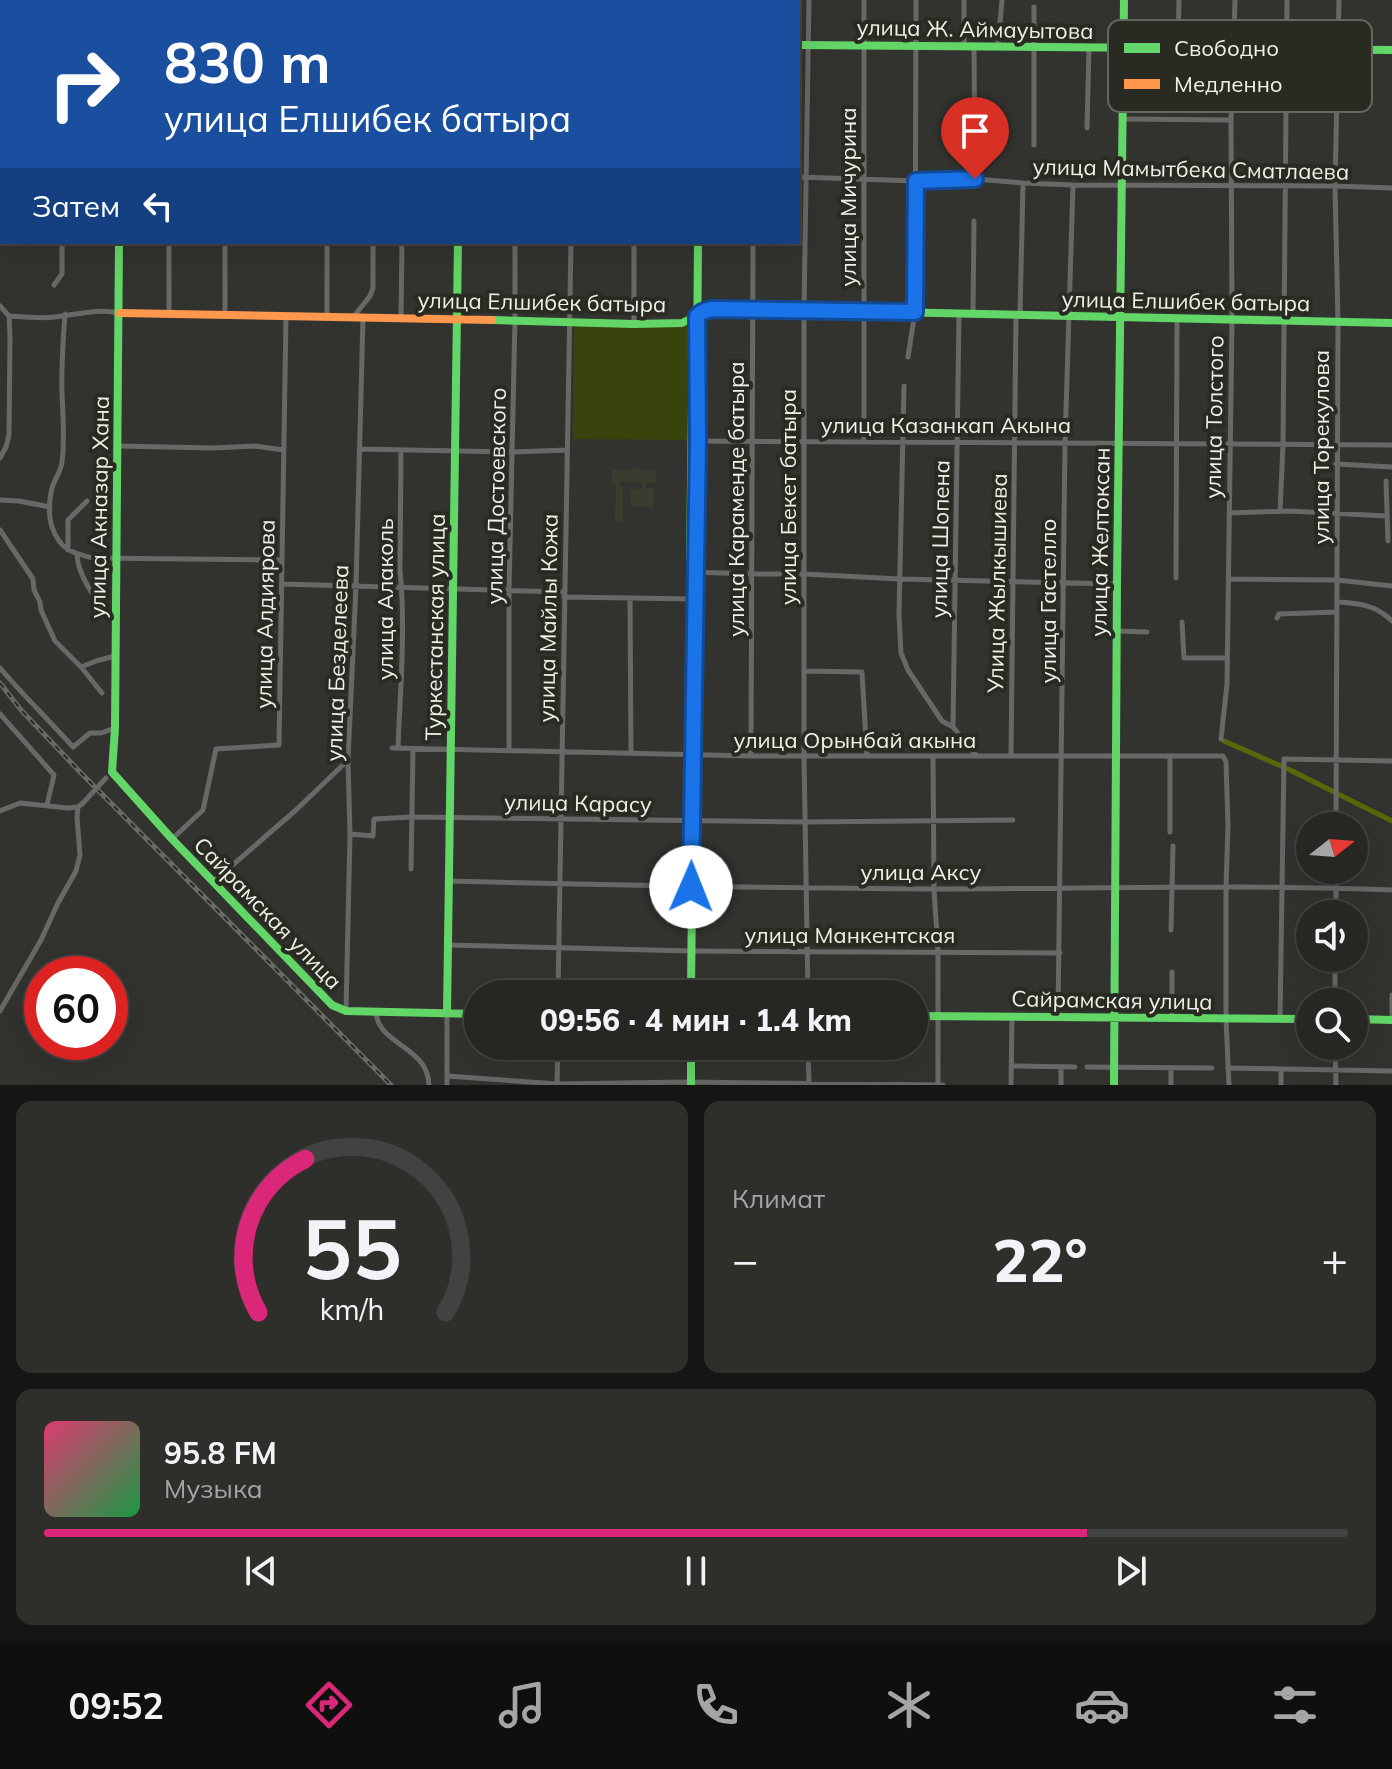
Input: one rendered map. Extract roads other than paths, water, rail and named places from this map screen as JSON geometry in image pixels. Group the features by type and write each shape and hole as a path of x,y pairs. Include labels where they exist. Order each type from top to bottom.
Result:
{"main road":[{"name":"улица Ж. Аймауытова","path":"800,45 1108,48"},
{"name":"улица Желтоксан","path":"1114,1085 1123,112"},
{"name":"улица Акназар Хана","path":"109,775 115,728 119,244"},
{"name":"Туркестанская улица","path":"447,1013 458,244"},
{"path":"688,980 695,244"},
{"name":"улица Елшибек батыра","path":"120,313 515,319 634,324 682,323 711,309 752,309 1392,323"},
{"name":"Сайрамская улица","path":"109,775 332,1005 346,1011 464,1014"},
{"name":"Сайрамская улица","path":"928,1016 1296,1019"},
{"path":"1368,1019 1392,1020"},
{"path":"688,1060 688,1084"}],"street":[{"name":"улица Бекет батыра","path":"808,980 804,756 804,310 809,0"},
{"name":"улица Мичурина","path":"864,0 864,441"},
{"path":"908,357 915,312 916,0"},
{"path":"964,0 975,179"},
{"path":"998,47 1002,0"},
{"path":"1179,0 1179,20"},
{"name":"улица Толстого","path":"1234,20 1235,0"},
{"path":"1287,0 1287,20"},
{"name":"улица Торекулова","path":"1339,0 1339,20"},
{"path":"1034,7 1034,145"},
{"path":"1087,128 1089,48"},
{"name":"улица Толстого","path":"1221,739 1227,684 1231,112"},
{"path":"1280,512 1285,321 1285,112"},
{"name":"улица Торекулова","path":"1336,812 1337,112"},
{"path":"1123,119 1231,120"},
{"name":"улица Мамытбека Сматлаева","path":"800,177 916,181 975,179 1073,185 1392,188"},
{"path":"1018,314 1023,183"},
{"name":"улица Гастелло","path":"1058,1017 1067,315 1073,185"},
{"path":"973,313 974,221"},
{"path":"54,285 62,274 62,244"},
{"path":"169,244 169,314"},
{"path":"225,244 225,314"},
{"path":"327,244 327,316"},
{"name":"улица Безделеева","path":"346,1011 350,834 348,760 359,449 358,317 373,288 373,244"},
{"path":"401,317 402,244"},
{"name":"улица Достоевского","path":"509,751 515,244"},
{"name":"улица Майлы Кожа","path":"558,980 571,244"},
{"path":"634,244 634,324"},
{"name":"улица Караменде батыра","path":"751,756 753,244"},
{"path":"0,306 9,316 10,337 9,435 0,458"},
{"path":"9,316 120,313"},
{"name":"улица Шопена","path":"953,727 959,313"},
{"path":"65,314 62,462 53,485 50,507 51,524 57,540 68,551 93,558 282,560"},
{"name":"Улица Жылкышиева","path":"1011,756 1018,314"},
{"name":"улица Алдиярова","path":"172,839 203,810 216,749 279,745 286,315"},
{"path":"1176,578 1177,319"},
{"path":"904,386 899,615 901,653 908,670 942,721 953,727 977,756"},
{"name":"улица Казанкап Акына","path":"694,441 1392,445"},
{"path":"118,446 255,446 284,450"},
{"path":"359,449 567,450"},
{"name":"улица Алаколь","path":"395,748 402,588 401,450"},
{"path":"1336,464 1392,467"},
{"path":"1386,481 1388,541"},
{"path":"0,500 50,507"},
{"path":"68,551 68,520 87,501"},
{"path":"1229,513 1387,516"},
{"path":"0,530 33,579 41,610 55,641 102,693"},
{"path":"77,555 80,569 98,602"},
{"path":"693,573 1117,584"},
{"path":"1228,579 1337,580 1392,586"},
{"path":"281,584 692,599"},
{"path":"630,598 631,753"},
{"path":"1337,602 1360,603 1375,608 1392,621"},
{"path":"1277,618 1279,614 1337,612"},
{"path":"1182,622 1184,658 1227,658"},
{"path":"1117,631 1147,632"},
{"path":"81,667 116,655"},
{"path":"0,668 73,747 90,733 115,728"},
{"path":"804,671 862,672 867,756"},
{"path":"0,714 54,775 47,805"},
{"name":"улица Орынбай акына","path":"395,748 751,756 1223,756 1226,762 1228,825 1226,887"},
{"path":"411,869 413,749"},
{"path":"447,1076 557,1084 940,1085 932,822 933,756"},
{"path":"1170,756 1170,832"},
{"path":"1280,1019 1283,762 1286,758 1392,761"},
{"path":"213,882 348,760"},
{"path":"0,1011 76,871 80,855 77,817 80,806 109,775"},
{"path":"0,811 20,803 68,808 80,806"},
{"name":"улица Карасу","path":"350,834 373,836 374,819 412,817 806,822 1013,820"},
{"path":"1171,930 1173,846"},
{"name":"улица Аксу","path":"449,881 689,887 1392,890"},
{"path":"1336,884 1336,900"},
{"path":"1226,887 1229,1085"},
{"name":"улица Манкентская","path":"448,945 689,951 1060,953"},
{"path":"1172,972 1172,1019"},
{"path":"1392,995 1392,1020"},
{"path":"376,1011 377,1022 385,1033 419,1058 429,1085"},
{"path":"447,1013 447,1085"},
{"path":"1011,1085 1012,1017"},
{"path":"557,1084 558,1060"},
{"path":"808,1060 809,1084"},
{"path":"1335,1060 1336,1085"},
{"path":"1011,1066 1075,1067"},
{"path":"1061,1067 1061,1085"},
{"path":"1087,1067 1212,1068"},
{"path":"1171,1068 1171,1085"},
{"path":"1228,1068 1392,1071"},
{"path":"1281,1070 1281,1085"}],"waterway":[{"path":"1224,741 1392,821"}],"railway":[{"path":"0,683 21,710 81,773 391,1085"}]}
